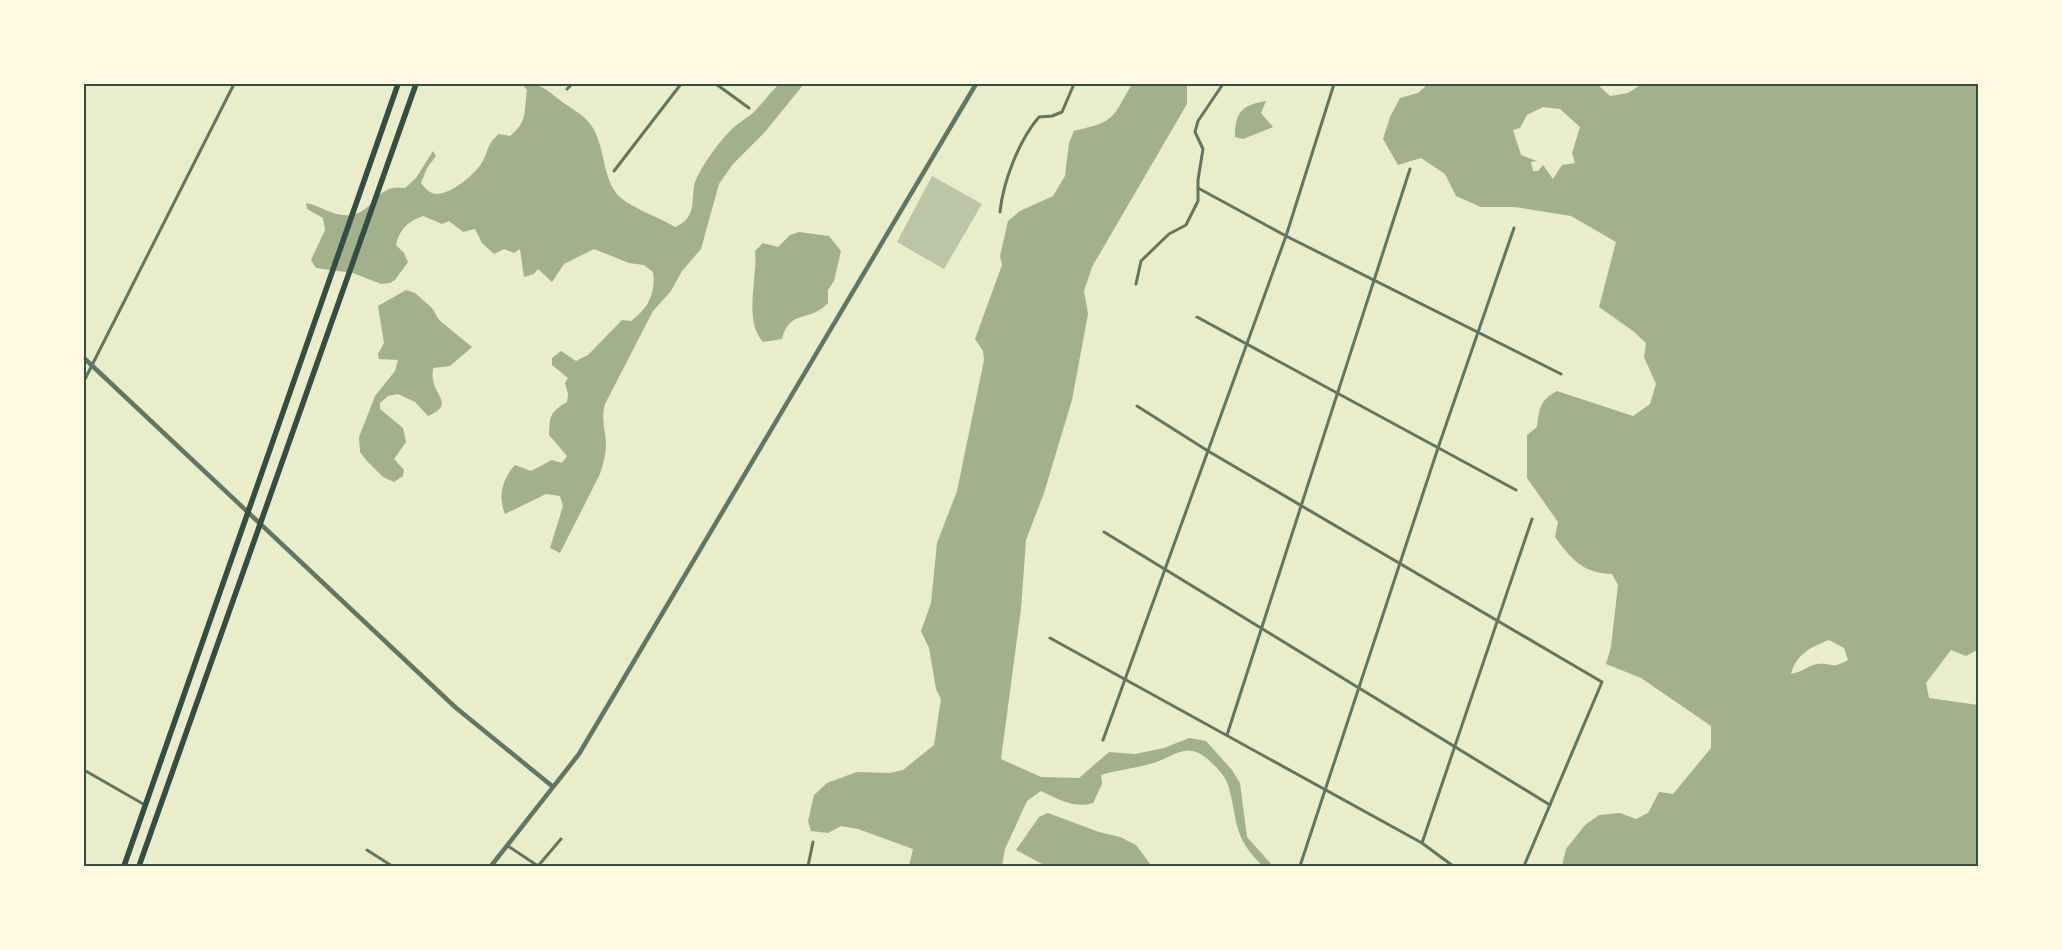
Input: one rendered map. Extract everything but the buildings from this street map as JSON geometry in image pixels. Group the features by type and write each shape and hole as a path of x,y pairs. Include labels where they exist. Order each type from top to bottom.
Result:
{"highway":[{"path":"124,866 398,84"},
{"path":"139,866 416,84"}],"street":[{"path":"84,380 234,84"},
{"path":"568,89 572,84"},
{"path":"614,171 681,84"},
{"path":"716,84 750,108"},
{"path":"491,866 579,754 976,84"},
{"path":"1000,212 1002,190 1030,126 1039,117 1052,116 1062,112 1074,84"},
{"path":"1136,284 1141,261 1169,234 1186,225 1198,201 1203,149 1194,132 1198,121 1223,84"},
{"path":"1103,740 1286,236 1334,84"},
{"path":"1227,736 1300,504 1410,169"},
{"path":"1198,188 1286,236 1561,374"},
{"path":"1300,866 1438,448 1514,228"},
{"path":"1198,317 1516,490"},
{"path":"84,358 455,707 552,786"},
{"path":"1137,406 1208,451 1602,682 1524,866"},
{"path":"1422,843 1532,519"},
{"path":"1104,532 1550,805"},
{"path":"1050,638 1124,681 1422,843 1453,866"},
{"path":"84,770 145,806"},
{"path":"508,846 538,866 561,839"},
{"path":"808,866 813,842"},
{"path":"366,850 392,866"},
{"path":"1444,866 1446,861"}],"shaded area":[{"path":"522,84 543,88 584,118 596,133 608,177 616,193 635,207 675,227 688,217 691,211 693,191 697,177 709,157 724,138 734,127 753,113 779,84 804,84 764,133 733,164 719,184 701,249 682,271 671,291 653,311 605,404 603,419 606,447 600,474 560,553 550,548 563,506 560,496 546,494 505,514 502,488 507,476 515,465 531,471 552,460 562,463 567,456 549,435 552,416 557,409 567,402 568,394 565,383 568,378 552,365 552,358 561,351 576,361 588,355 622,320 631,321 637,316 646,306 652,294 653,272 644,265 629,263 594,249 564,264 552,282 538,269 534,274 524,277 520,249 514,253 504,249 494,254 482,243 475,229 463,232 449,221 442,224 423,216 402,230 396,245 404,253 408,262 395,280 390,283 381,284 353,273 316,268 311,260 325,230 323,218 307,209 306,203 338,214 350,215 359,213 387,190 405,188 416,178 433,151 436,156 427,168 421,183 434,194 449,191 468,178 478,168 484,160 490,145 499,134 510,136 520,126 524,116 527,90"},
{"path":"1132,84 1187,84 1187,104 1092,267 1084,291 1088,314 1072,400 1044,493 1026,540 1021,609 1001,759 1041,777 1079,778 1109,752 1135,754 1164,748 1189,738 1206,741 1232,770 1240,783 1247,837 1273,866 1263,866 1253,856 1241,838 1228,785 1223,775 1204,756 1188,750 1181,751 1157,762 1101,775 1102,784 1093,803 1086,805 1060,800 1041,791 1027,801 1005,849 1002,866 909,866 913,849 858,829 841,826 828,833 811,831 808,821 814,795 827,783 857,772 890,773 903,770 934,745 941,699 936,689 929,648 921,631 931,603 937,543 957,491 984,360 983,351 975,339 1002,265 1000,256 1008,221 1020,211 1053,196 1065,176 1069,143 1074,131 1098,124 1111,117"},
{"path":"1428,84 1597,84 1610,96 1628,93 1642,84 1978,84 1978,651 1966,656 1951,650 1926,683 1929,698 1978,705 1978,866 1562,866 1566,849 1585,825 1599,815 1620,813 1636,819 1648,813 1659,792 1673,794 1711,748 1711,726 1641,678 1606,664 1611,647 1618,585 1612,574 1586,568 1567,552 1555,537 1558,522 1527,478 1527,435 1537,427 1541,406 1551,394 1557,391 1633,416 1650,404 1656,384 1644,357 1646,343 1633,331 1599,307 1616,242 1571,216 1515,207 1481,207 1456,196 1445,174 1421,158 1398,165 1383,139 1390,117 1400,98 1418,93","holes":["1543,107 1560,109 1580,127 1572,153 1575,163 1562,165 1553,179 1543,165 1538,171 1533,171 1531,162 1537,161 1521,155 1513,130 1520,128 1527,115","1829,640 1844,648 1848,660 1838,665 1814,665 1791,674 1800,656 1816,645"]},
{"path":"1266,101 1261,113 1273,127 1243,139 1235,137 1236,121 1242,111 1251,105"},
{"path":"799,232 829,236 841,251 834,281 828,290 828,303 814,313 795,319 786,329 782,339 763,342 757,333 752,311 755,251 763,243 778,247 790,235"},
{"path":"406,290 415,293 432,308 439,320 472,347 450,366 433,368 433,380 442,404 436,412 428,416 415,402 398,394 388,396 380,403 380,409 403,428 406,442 394,459 404,470 403,476 394,482 383,477 360,452 359,437 375,396 395,371 398,360 379,359 378,354 384,343 378,306"},
{"path":"1048,813 1099,832 1120,837 1136,845 1151,865 1046,866 1016,850 1039,817"}]}
